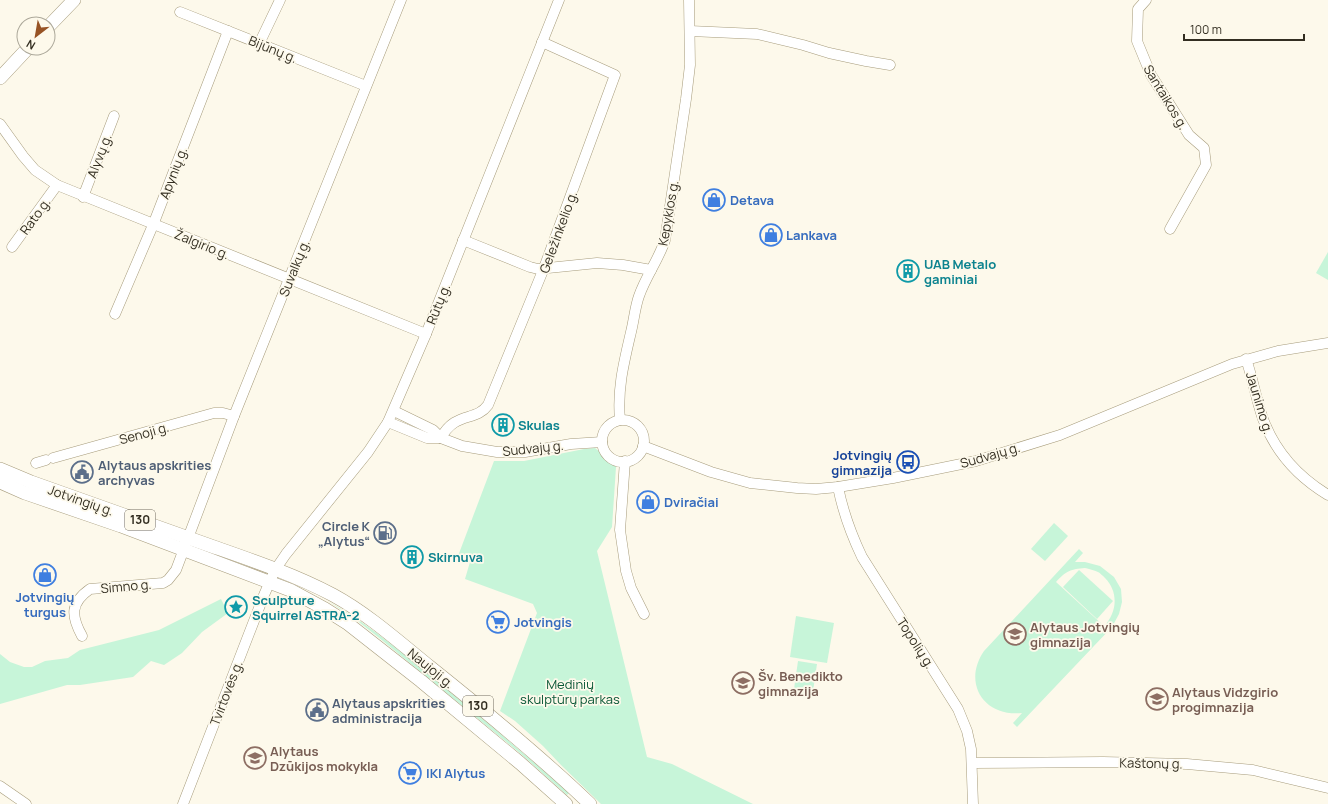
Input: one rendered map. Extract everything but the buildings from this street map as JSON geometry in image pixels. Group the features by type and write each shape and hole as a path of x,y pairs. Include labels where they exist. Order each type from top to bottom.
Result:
{"main road":[{"path":"56,19 74,0"},
{"path":"0,78 21,56"},
{"name":"Jotvingių g.","path":"0,469 186,543 269,582"},
{"name":"Jotvingių g.","path":"0,482 25,493 275,570"},
{"name":"Naujoji g.","path":"275,570 334,595 378,625 542,760 590,804"},
{"name":"Naujoji g.","path":"269,582 304,596 352,626 520,763 566,804"}],"street":[{"path":"259,44 280,0"},
{"name":"Suvalkų g.","path":"186,543 234,416 290,280 401,0"},
{"name":"Rūtų g.","path":"269,582 275,570 368,452 394,411 559,0"},
{"name":"Kepyklos g.","path":"620,420 620,380 639,296 650,270 661,253 665,240 690,65 689,0"},
{"name":"Santaikos g.","path":"1146,0 1138,9 1137,41 1142,56 1154,81 1189,135 1204,148 1206,165 1170,229"},
{"name":"Bijūnų g.","path":"180,12 366,86"},
{"name":"Apynių g.","path":"115,314 153,225 228,31"},
{"path":"690,31 757,34 796,43 829,53 866,61 890,64"},
{"name":"Geležinkelio g.","path":"441,438 451,424 457,420 481,412 488,405 544,268 615,75 542,42"},
{"name":"Alyvų g.","path":"83,197 114,116"},
{"name":"Žalgirio g.","path":"0,124 35,170 57,185 83,197 426,334"},
{"name":"Rato g.","path":"12,246 57,185"},
{"path":"463,240 530,267 544,268 597,263 615,264 650,270"},
{"name":"Sudvajų g.","path":"643,446 711,472 750,483 816,489 838,487 893,478 976,461 1060,435 1246,359 1297,347 1328,343"},
{"name":"Jaunimo g.","path":"1246,359 1262,418 1272,440 1281,453 1300,474 1328,495"},
{"name":"Sudvajų g.","path":"394,411 433,430 441,438"},
{"name":"Senoji g.","path":"45,460 214,413 223,412 234,416"},
{"path":"620,420 626,420 637,425 643,434 643,446 638,455 625,462 609,456 603,447 602,442 605,430 614,422 620,420"},
{"name":"Sudvajų g.","path":"388,422 427,438 441,438 472,448 497,452 512,453 536,451 571,444 602,442"},
{"path":"625,462 620,530 627,577 644,614"},
{"name":"Topolių g.","path":"838,487 851,536 862,557 958,709 967,731 971,749 973,804"},
{"name":"Simno g.","path":"82,636 75,624 73,614 79,600 85,593 90,589 162,583 168,580 176,570 186,543"},
{"name":"Tvirtovės g.","path":"183,804 269,582"},
{"name":"Kaštonų g.","path":"972,763 1103,762 1186,764 1253,770 1328,788"},
{"path":"0,786 26,804"}],"green space":[{"path":"1328,252 1328,280 1316,273"},
{"name":"Medinių skulptūrų parkas","path":"595,448 609,459 616,467 612,527 597,551 647,757 672,764 753,804 601,804 543,746 515,721 500,711 537,613 533,604 465,579 470,562 458,556 494,461 524,461"},
{"path":"1054,523 1068,536 1045,561 1031,549"},
{"path":"1079,549 1083,553 1075,562 1085,562 1100,566 1114,577 1121,589 1122,602 1119,614 1112,627 1017,727 1013,723 1022,713 1009,713 997,710 987,704 980,696 976,686 975,675 978,663 984,651","holes":["1085,568 1101,574 1113,590 1115,602 1114,609 1112,615 1104,626 1056,582 1069,571"]},
{"path":"1079,570 1113,601 1097,619 1063,587"},
{"path":"221,599 228,613 202,632 182,653 164,665 151,661 133,677 80,685 67,685 0,704 0,654 10,662 24,667 32,667 45,661 68,658 80,650 159,630"},
{"path":"328,601 360,621 405,655 569,793 567,795 521,754 378,637"},
{"path":"796,616 834,623 827,663 790,657"},
{"path":"798,661 817,664 812,698 793,696"}],"place":[{"name":"Detava","path":"714,200"},
{"name":"Lankava","path":"771,235"},
{"name":"UAB Metalo gaminiai","path":"908,271"},
{"name":"Skulas","path":"503,425"},
{"name":"Jotvingių gimnazija","path":"908,462"},
{"name":"Alytaus apskrities archyvas","path":"82,472"},
{"name":"Dviračiai","path":"648,502"},
{"name":"Circle K „Alytus“","path":"385,533"},
{"name":"Skirnuva","path":"412,557"},
{"name":"Jotvingių turgus","path":"45,575"},
{"name":"Sculpture Squirrel ASTRA-2","path":"236,607"},
{"name":"Jotvingis","path":"498,622"},
{"name":"Alytaus Jotvingių gimnazija","path":"1015,634"},
{"name":"Šv. Benedikto gimnazija","path":"743,683"},
{"name":"Alytaus Vidzgirio progimnazija","path":"1157,699"},
{"name":"Alytaus apskrities administracija","path":"317,710"},
{"name":"Alytaus Dzūkijos mokykla","path":"255,758"},
{"name":"IKI Alytus","path":"410,773"}]}
